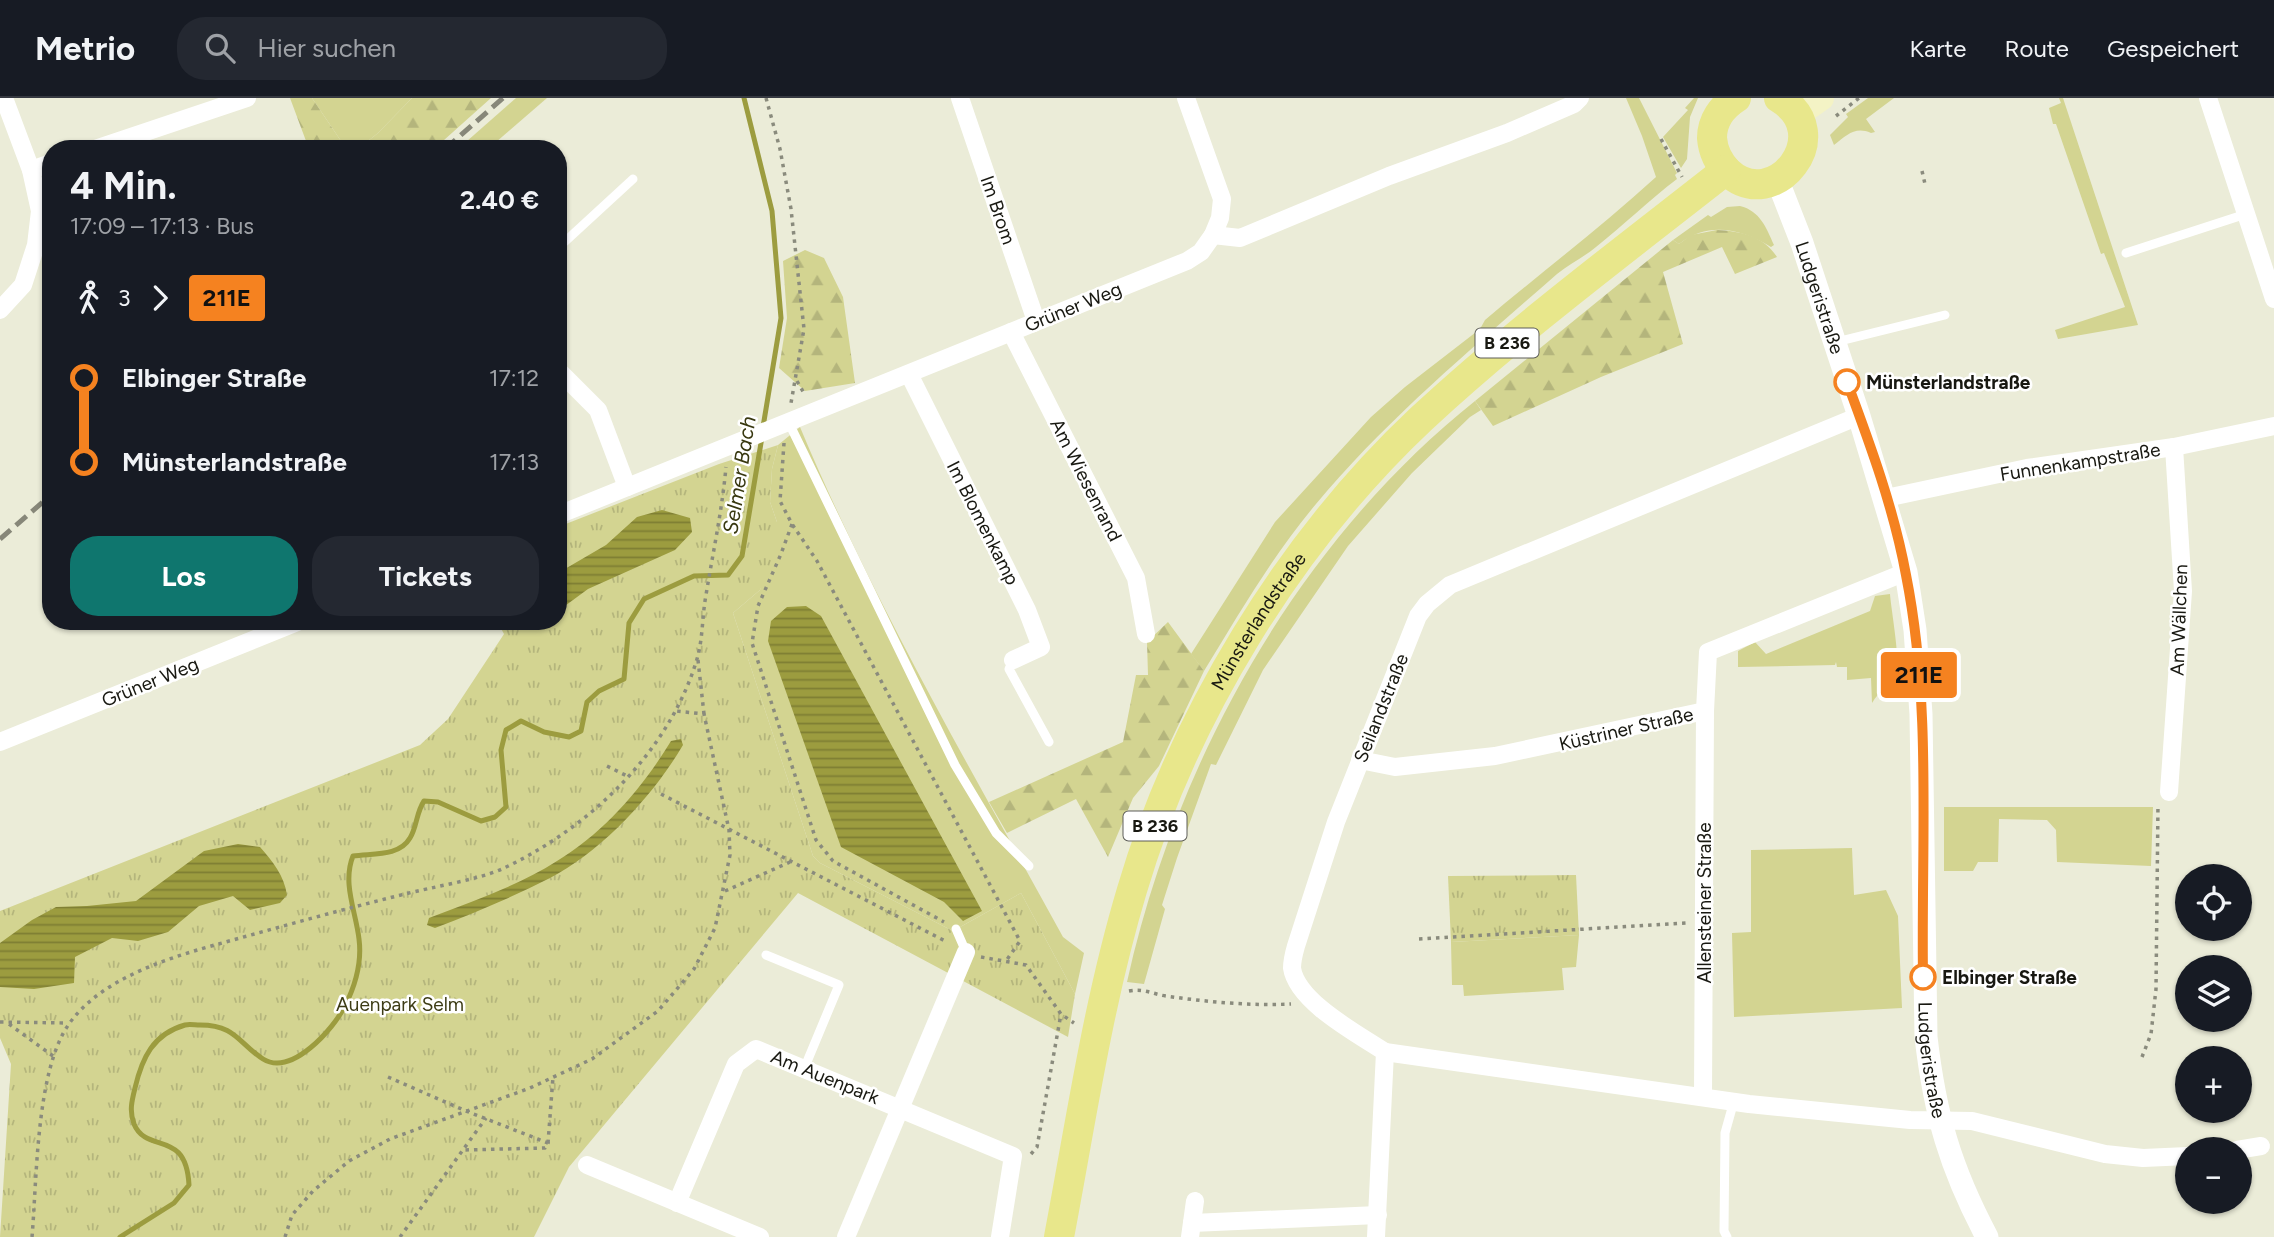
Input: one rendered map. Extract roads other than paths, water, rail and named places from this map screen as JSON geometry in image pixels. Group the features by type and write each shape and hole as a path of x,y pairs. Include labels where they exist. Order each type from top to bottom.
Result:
{"main road":[{"path":"1736,98 1722,109 1713,129 1714,151 1726,170 1748,182 1765,183 1777,180 1789,171 1800,155 1807,108"},
{"name":"Münsterlandstraße","path":"1059,1237 1107,989 1133,887 1162,806 1198,723 1252,626 1307,547 1374,467 1419,421 1494,354 1726,170"}],"street":[{"path":"0,310 23,285 36,245 40,211 31,170 4,98"},
{"path":"138,140 215,103 247,98"},
{"name":"Im Brom","path":"960,98 1036,321"},
{"path":"1186,98 1222,200 1220,218 1213,235 1240,238 1389,176 1507,133 1574,104 1580,98"},
{"path":"2208,98 2246,214 2268,259 2274,299"},
{"path":"31,170 42,166"},
{"name":"Ludgeristraße","path":"1777,180 1802,243 1860,416 1906,572 1915,630 1921,714 1926,1037 1938,1119 1969,1203 1987,1237"},
{"name":"Grüner Weg","path":"567,511 1187,261 1201,252 1213,235"},
{"name":"Am Wiesenrand","path":"1011,332 1136,578 1146,634"},
{"name":"Im Blomenkamp","path":"909,374 1027,610 1041,647 1013,660"},
{"path":"567,379 598,410 627,487"},
{"name":"Seilandstraße","path":"1385,1052 1314,1003 1298,984 1292,967 1296,946 1336,822 1418,616 1427,604 1450,585 1860,416"},
{"name":"Funnenkampstraße","path":"1886,498 2027,468 2174,447 2274,426"},
{"name":"Am Wällchen","path":"2169,792 2183,591 2174,447"},
{"name":"Küstriner Straße","path":"1360,760 1395,766 1495,757 1704,711 1708,652 1906,572"},
{"name":"Grüner Weg","path":"0,742 278,630"},
{"name":"Allensteiner Straße","path":"1703,1096 1704,711"},
{"name":"Am Auenpark","path":"845,1237 966,952"},
{"name":"Am Auenpark","path":"677,1203 736,1064 756,1049 1013,1156 999,1237"},
{"path":"1376,1237 1385,1052 1734,1101 1910,1120 1972,1121 2105,1154 2143,1158 2175,1157"},
{"path":"2252,1148 2261,1146"},
{"path":"587,1165 760,1237"},
{"path":"1195,1201 1191,1230 1378,1215"}],"lane":[{"path":"567,240 633,179"},
{"path":"2126,253 2246,214"},
{"path":"1834,343 1861,334 1945,315"},
{"path":"784,423 955,765 996,833 1028,866"},
{"path":"1013,660 1010,669 1049,742"},
{"path":"956,929 966,952"},
{"path":"766,955 839,985 804,1069"},
{"path":"1727,1237 1724,1231 1725,1133 1734,1101"}],"waterway":[{"name":"Selmer Bach","path":"744,98 772,211 781,318 763,427"},
{"name":"Selmer Bach","path":"120,1237 174,1203 189,1185 181,1156 174,1149 140,1133 132,1119 135,1088 141,1067 157,1041 174,1029 187,1025 212,1026 236,1036 263,1059 274,1063 299,1056 311,1048 340,1015 355,982 359,965 359,939 349,887 353,856 384,853 405,844 412,834 424,801 438,802 481,821 495,817 506,807 501,750 506,730 521,721 544,732 569,737 581,731 587,702 599,691 624,679 629,623 644,599 694,576 728,575 742,556 762,437"}],"railway":[{"path":"455,140 503,98"},
{"path":"0,539 42,503"}],"place":[{"name":"Münsterlandstraße","path":"1847,382"},
{"name":"Elbinger Straße","path":"1923,977"}],"park label":[{"name":"Auenpark Selm","path":"400,1004"}]}
